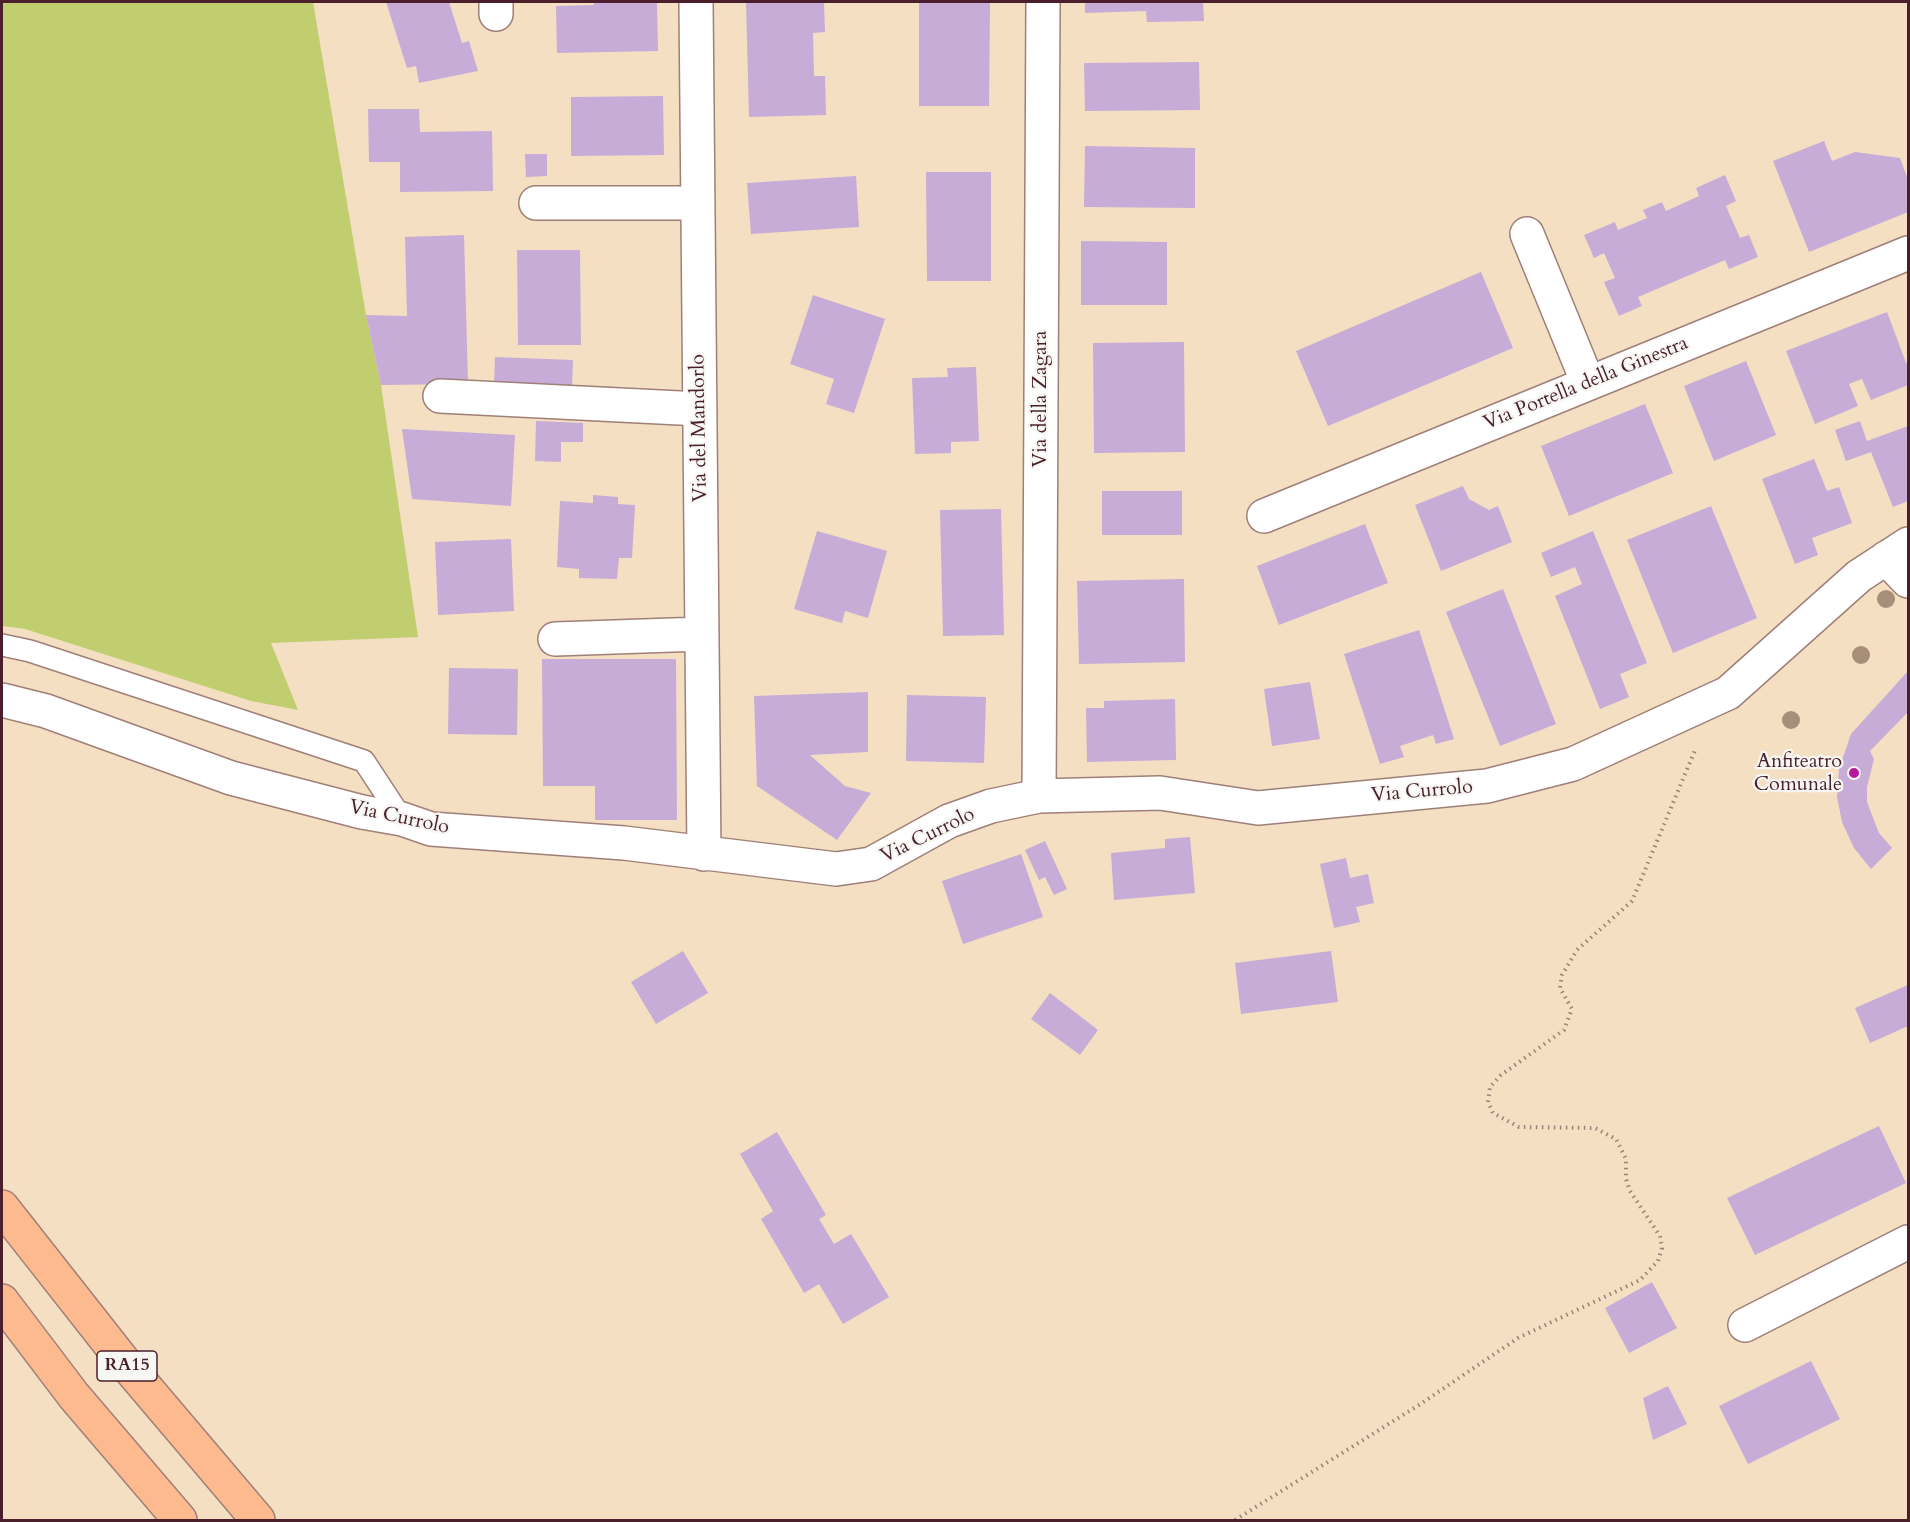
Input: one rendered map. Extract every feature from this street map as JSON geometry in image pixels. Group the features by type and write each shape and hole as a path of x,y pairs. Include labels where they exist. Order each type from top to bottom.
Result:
{"highway":[{"name":"RA15","path":"2,1207 124,1362 258,1521"},
{"name":"RA15","path":"2,1301 74,1395 180,1521"}],"street":[{"name":"Via del Mandorlo","path":"696,2 704,854"},
{"name":"Via della Zagara","path":"1039,796 1043,2"},
{"path":"536,203 698,203"},
{"path":"1527,234 1588,383"},
{"name":"Via Portella della Ginestra","path":"1264,516 1908,253"},
{"path":"440,396 700,409"},
{"name":"Via Currolo","path":"2,700 46,711 231,778 362,812 402,819 431,829 590,839 836,869 871,864 949,821 991,806 1039,796 1160,793 1258,808 1487,786 1573,764 1728,693 1859,576 1901,561"},
{"path":"555,639 702,634"},
{"path":"1745,1325 1908,1242"}],"lane":[{"path":"2,645 30,651 364,761 402,819"}],"path":[{"path":"1235,1521 1419,1405 1518,1338 1640,1280 1658,1261 1662,1248 1660,1236 1630,1191 1626,1159 1616,1139 1607,1132 1595,1128 1519,1127 1493,1113 1488,1102 1490,1087 1501,1075 1564,1030 1572,1009 1560,988 1562,975 1577,950 1632,901 1690,758 1701,739"}],"green space":[{"path":"2,2 313,2 366,315 381,385 418,637 271,643 298,710 251,701 25,629 2,626"}],"building":[{"path":"386,2 449,2 462,43 469,41 478,71 419,83 416,66 407,68"},
{"path":"594,2 657,2 658,51 557,53 556,6 594,5"},
{"path":"746,2 824,2 825,32 813,33 814,76 825,76 826,115 749,117"},
{"path":"919,2 990,2 989,106 919,106"},
{"path":"1085,2 1203,2 1204,21 1147,22 1146,11 1085,13"},
{"path":"1199,62 1200,110 1085,111 1084,63"},
{"path":"663,96 664,155 571,156 571,97"},
{"path":"368,109 419,109 420,132 492,131 493,191 400,192 400,162 369,162"},
{"path":"1824,141 1832,161 1855,152 1900,158 1908,180 1908,212 1809,252 1773,161"},
{"path":"1085,146 1195,148 1195,208 1084,207"},
{"path":"525,154 547,154 547,176 526,177"},
{"path":"926,172 991,172 991,281 927,281"},
{"path":"1725,175 1736,201 1726,206 1740,238 1749,235 1758,257 1729,269 1725,260 1638,297 1642,306 1619,316 1604,282 1615,278 1604,253 1594,258 1584,235 1615,222 1618,230 1647,218 1643,210 1662,202 1666,211 1699,196 1696,188"},
{"path":"856,176 859,227 751,234 747,183"},
{"path":"464,235 468,384 381,385 366,315 407,316 405,237"},
{"path":"1081,241 1167,242 1167,305 1081,305"},
{"path":"517,250 580,250 581,345 518,345"},
{"path":"1481,272 1513,348 1328,426 1296,351"},
{"path":"813,295 885,319 854,413 826,404 834,379 790,364"},
{"path":"1887,312 1908,368 1908,385 1871,400 1862,379 1849,384 1858,406 1815,424 1786,351"},
{"path":"1184,342 1185,452 1094,453 1093,343"},
{"path":"495,357 573,360 572,387 494,384"},
{"path":"1746,361 1776,435 1714,461 1684,386"},
{"path":"976,367 979,441 951,442 951,453 915,454 912,378 948,377 947,368"},
{"path":"1645,404 1673,473 1569,516 1541,446"},
{"path":"536,421 583,423 583,442 561,442 561,462 535,461"},
{"path":"1860,421 1867,441 1908,426 1908,501 1893,507 1871,452 1846,461 1835,430"},
{"path":"402,429 515,435 511,506 412,499"},
{"path":"1814,459 1827,491 1839,487 1852,523 1812,538 1818,555 1795,564 1762,479"},
{"path":"1463,486 1469,499 1489,510 1498,506 1512,542 1441,571 1415,505"},
{"path":"1102,491 1182,491 1182,535 1102,535"},
{"path":"593,495 618,497 618,504 635,505 632,558 619,558 617,579 579,578 579,569 557,567 560,501 593,503"},
{"path":"1711,506 1757,618 1673,653 1627,540"},
{"path":"1001,509 1004,635 943,636 940,510"},
{"path":"1365,524 1388,583 1279,625 1257,566"},
{"path":"817,531 887,551 868,618 845,611 842,623 794,609"},
{"path":"1593,531 1647,663 1620,674 1629,697 1600,709 1555,596 1582,584 1575,567 1551,577 1541,553"},
{"path":"511,539 514,611 438,615 435,542"},
{"path":"1184,579 1185,662 1079,664 1077,581"},
{"path":"1503,589 1556,724 1500,746 1446,612"},
{"path":"1419,630 1454,739 1436,744 1433,735 1400,746 1404,757 1380,764 1344,654"},
{"path":"542,659 676,659 677,820 595,820 595,786 543,786"},
{"path":"449,668 518,669 517,735 448,734"},
{"name":"Anfiteatro Comunale","path":"1908,671 1908,712 1870,751 1874,759 1867,787 1867,802 1879,833 1892,848 1871,869 1854,848 1842,822 1837,797 1839,769 1851,734"},
{"path":"1310,682 1320,739 1272,746 1264,689"},
{"path":"868,692 868,752 810,755 845,786 871,793 837,840 757,786 754,696"},
{"path":"907,695 986,697 984,763 906,761"},
{"path":"1175,699 1176,760 1087,762 1086,708 1104,708 1104,701"},
{"path":"1190,837 1195,893 1114,900 1111,853 1165,848 1165,839"},
{"path":"1045,841 1067,889 1054,895 1045,877 1039,880 1025,850"},
{"path":"1021,854 1043,917 963,944 942,881"},
{"path":"1346,858 1350,878 1368,874 1374,903 1356,907 1360,922 1334,928 1320,864"},
{"path":"683,951 708,993 656,1024 631,982"},
{"path":"1331,951 1338,1002 1241,1014 1235,963"},
{"path":"1908,985 1908,1026 1870,1043 1855,1008"},
{"path":"1050,993 1098,1030 1080,1055 1031,1019"},
{"path":"1879,1126 1906,1183 1755,1255 1727,1198"},
{"path":"777,1132 826,1215 819,1219 834,1244 851,1234 889,1297 843,1324 819,1284 804,1293 761,1219 773,1211 740,1154"},
{"path":"1652,1282 1677,1328 1629,1353 1605,1308"},
{"path":"1811,1361 1840,1419 1748,1464 1719,1406"},
{"path":"1668,1386 1687,1424 1653,1440 1643,1398"}],"place":[{"name":"Anfiteatro Comunale","path":"1854,773"}]}
